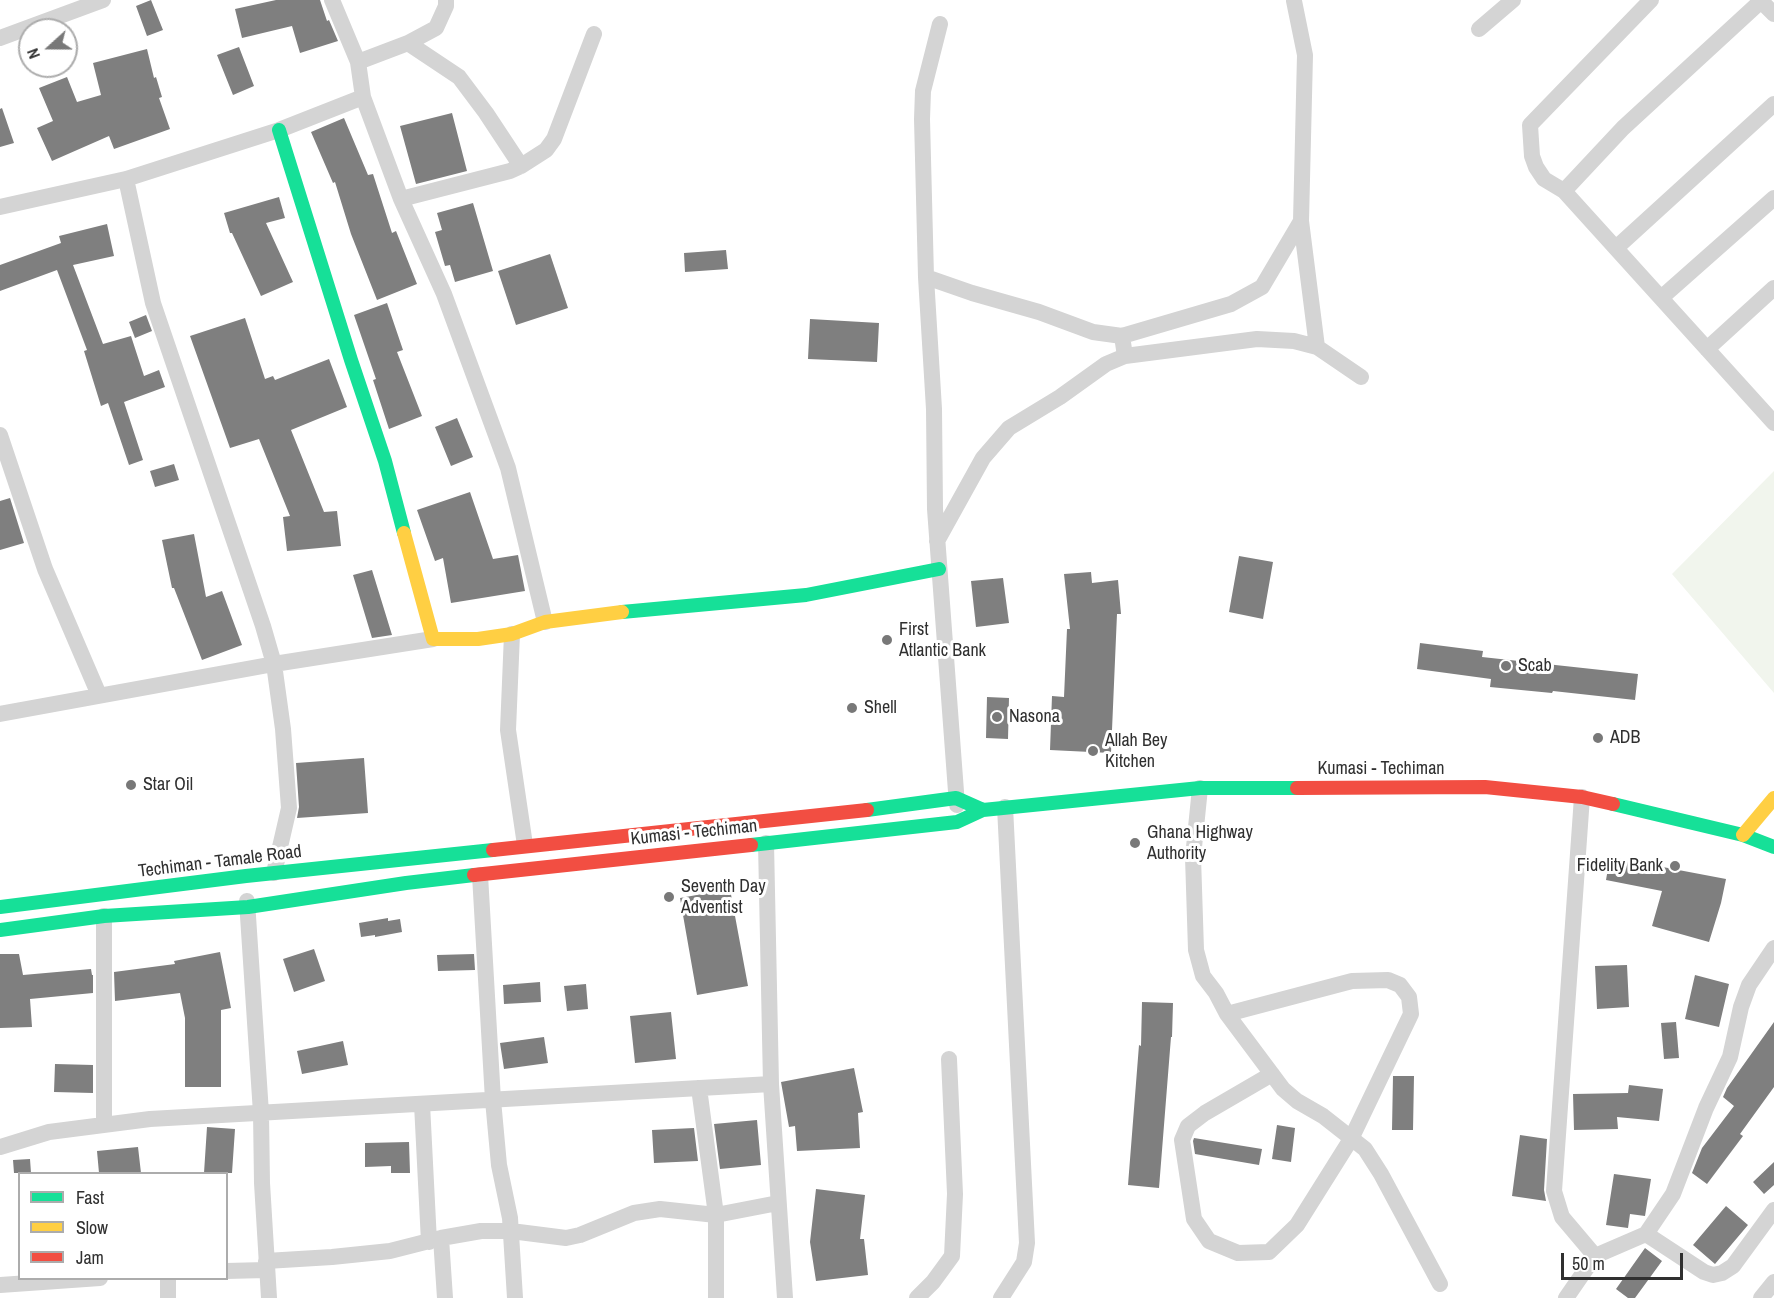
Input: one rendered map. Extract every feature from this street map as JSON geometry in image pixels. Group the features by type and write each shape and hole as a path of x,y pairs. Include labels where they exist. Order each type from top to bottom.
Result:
{"main road":[{"path":"279,130 385,460 433,639 478,639 512,634 545,622 626,611 806,596 939,569"},
{"name":"Kumasi - Techiman","path":"248,906 406,883 957,822 983,810 1005,807 1200,788 1485,787 1582,796 1743,836 1774,847"},
{"path":"957,798 983,810"},
{"name":"Kumasi - Techiman","path":"445,856 525,845 826,815 957,798"},
{"path":"1743,836 1774,798"},
{"name":"Techiman - Tamale Road","path":"0,907 246,876 445,856"},
{"path":"73,898 77,921"},
{"path":"0,930 104,916 248,906"}],"street":[{"path":"0,38 103,0"},
{"path":"332,0 358,62 363,97 401,199 444,294 508,468 545,622"},
{"path":"358,62 408,43 436,28 446,6 446,0"},
{"path":"1479,29 1513,0"},
{"path":"1651,0 1530,125 1530,140 1536,167 1544,179 1564,191 1774,423"},
{"path":"1294,1 1305,55 1301,221 1317,347"},
{"path":"1564,191 1623,128 1760,1 1774,14"},
{"path":"940,24 923,91 922,119 937,541 957,822"},
{"path":"401,199 510,171 546,150 554,139 594,34"},
{"path":"408,43 459,77 521,166"},
{"path":"0,207 126,180 279,130 363,97"},
{"path":"1616,248 1774,104"},
{"path":"126,180 153,303 274,664 283,729 289,808 274,873"},
{"path":"1661,298 1774,198"},
{"path":"926,278 1039,312 1093,332 1122,336 1231,304 1262,287 1301,221"},
{"path":"1707,349 1774,288"},
{"path":"1122,336 1125,356"},
{"path":"937,541 983,458 1009,428 1060,397 1106,364 1125,356 1257,339 1294,341 1317,347 1361,377"},
{"path":"0,435 45,569 99,695"},
{"path":"512,634 508,730 525,845"},
{"path":"0,714 274,664 433,639"},
{"path":"1200,788 1193,857 1196,950 1203,976 1216,993 1227,1014 1282,1089 1323,1116 1365,1149 1381,1174 1440,1284"},
{"path":"1582,796 1554,1191 1562,1217 1595,1256"},
{"path":"1001,1298 1024,1262 1027,1243 1005,807"},
{"path":"766,843 771,1084 785,1298"},
{"path":"480,875 493,1100 499,1165 510,1218 515,1298"},
{"path":"246,876 261,1113 269,1298"},
{"path":"104,916 104,1125"},
{"path":"1566,1298 1595,1256 1646,1234 1673,1194 1706,1108 1730,1057 1741,1007 1749,985 1774,948"},
{"path":"1227,1014 1352,981 1388,980 1400,985 1409,997 1411,1014 1351,1139 1297,1225 1269,1252 1238,1253 1209,1241 1194,1219 1182,1140 1188,1126 1205,1113 1272,1074"},
{"path":"917,1298 933,1282 952,1256 955,1194 949,1059"},
{"path":"0,1147 49,1132 150,1119 771,1084"},
{"path":"699,1088 716,1215 716,1298"},
{"path":"422,1104 435,1240 445,1298"},
{"path":"228,1271 390,1251 481,1231 511,1231 566,1238 580,1235 634,1213 660,1209 716,1215 778,1203"},
{"path":"1646,1234 1704,1272 1713,1275 1722,1273 1733,1266 1774,1210"},
{"path":"0,1285 71,1280"},
{"path":"168,1280 168,1298"},
{"path":"1761,1298 1774,1282"}],"shaded area":[{"path":"1774,471 1774,693 1672,574"}],"building":[{"path":"151,0 163,30 147,36 136,6"},
{"path":"276,0 320,0 327,21 329,20 338,41 300,53 292,26 242,38 235,9"},
{"path":"239,47 254,86 233,95 217,55"},
{"path":"147,49 154,78 156,77 162,97 159,98 170,129 114,149 109,136 52,161 37,128 53,121 39,88 67,78 77,102 101,95 93,63"},
{"path":"2,108 14,143 0,147 0,109"},
{"path":"452,113 467,171 416,184 400,126"},
{"path":"344,118 368,175 373,174 392,233 396,231 417,284 377,300 351,234 335,182 333,183 311,132"},
{"path":"279,197 285,218 266,223 293,282 261,296 230,233 224,213"},
{"path":"473,203 493,271 455,282 450,265 445,266 435,232 442,230 437,213"},
{"path":"107,224 114,256 73,265 103,344 131,336 144,376 159,370 165,387 124,402 143,460 129,465 108,403 101,406 84,351 87,350 57,270 0,291 0,265 61,243 59,236"},
{"path":"726,250 728,269 685,272 684,253"},
{"path":"550,254 568,308 516,325 498,271"},
{"path":"387,303 403,350 397,352 422,416 389,429 373,380 376,379 354,315"},
{"path":"146,315 152,331 135,338 129,322"},
{"path":"245,318 265,379 273,376 275,380 329,359 347,407 291,430 324,512 337,511 341,546 287,551 283,517 290,516 259,439 230,448 190,336"},
{"path":"810,319 879,323 877,362 808,359"},
{"path":"457,418 473,457 451,466 435,427"},
{"path":"174,464 179,480 155,487 150,471"},
{"path":"470,492 493,559 518,555 525,591 451,603 443,558 435,561 417,510"},
{"path":"10,498 24,543 0,550 0,501"},
{"path":"194,534 206,597 222,591 242,645 202,660 174,588 172,588 162,540"},
{"path":"1239,556 1273,562 1263,619 1229,612"},
{"path":"372,570 392,635 372,638 353,575"},
{"path":"1091,572 1092,583 1118,580 1121,614 1117,614 1111,753 1050,750 1052,696 1064,697 1067,629 1070,629 1064,574"},
{"path":"1003,578 1009,623 976,627 971,581"},
{"path":"1420,643 1483,651 1482,657 1638,674 1635,700 1490,687 1491,679 1417,669"},
{"path":"987,697 1009,698 1008,739 986,738"},
{"path":"364,758 368,813 297,818 299,807 296,763"},
{"path":"1610,857 1726,879 1709,942 1652,926 1662,891 1606,880"},
{"path":"730,889 748,986 697,995 680,898"},
{"path":"388,918 388,921 400,919 402,932 361,937 359,923"},
{"path":"314,949 325,981 294,992 283,959"},
{"path":"220,952 231,1008 221,1010 221,1087 185,1087 185,1018 180,993 115,1001 114,972 175,964 174,961"},
{"path":"0,954 19,954 23,975 91,969 93,993 30,999 32,1027 0,1028"},
{"path":"474,954 475,970 438,971 437,955"},
{"path":"1627,965 1629,1007 1597,1009 1595,966"},
{"path":"1695,975 1729,984 1719,1027 1685,1019"},
{"path":"540,982 541,1002 504,1004 503,985"},
{"path":"586,984 588,1009 567,1011 564,986"},
{"path":"1142,1002 1173,1003 1159,1188 1128,1185 1139,1045 1141,1046"},
{"path":"671,1012 676,1059 635,1063 630,1016"},
{"path":"1676,1022 1679,1058 1664,1059 1661,1023"},
{"path":"1774,1022 1774,1087 1740,1134 1743,1136 1707,1184 1692,1173 1702,1148 1734,1106 1723,1097"},
{"path":"544,1037 548,1063 504,1069 500,1043"},
{"path":"343,1041 348,1065 302,1074 297,1051"},
{"path":"55,1064 93,1065 93,1093 54,1092"},
{"path":"854,1068 863,1112 858,1113 860,1148 797,1151 795,1126 789,1127 781,1082"},
{"path":"1393,1076 1414,1076 1413,1130 1392,1130"},
{"path":"1629,1085 1663,1089 1659,1121 1617,1117 1618,1129 1574,1130 1573,1094 1628,1093"},
{"path":"757,1120 761,1165 720,1169 714,1124"},
{"path":"1277,1125 1295,1128 1291,1162 1272,1159"},
{"path":"207,1127 235,1129 232,1173 204,1172"},
{"path":"694,1128 698,1161 654,1163 652,1130"},
{"path":"1520,1135 1547,1139 1544,1190 1546,1201 1512,1196"},
{"path":"1194,1138 1262,1149 1259,1165 1195,1154"},
{"path":"409,1142 410,1173 391,1173 391,1166 365,1167 365,1143"},
{"path":"138,1147 141,1172 99,1172 97,1151"},
{"path":"30,1159 31,1172 14,1173 13,1160"},
{"path":"1774,1162 1774,1185 1764,1194 1753,1182"},
{"path":"1614,1174 1651,1179 1645,1216 1630,1214 1628,1228 1606,1225"},
{"path":"816,1189 865,1195 860,1239 864,1239 868,1275 816,1281 810,1242"},
{"path":"1726,1206 1748,1225 1715,1264 1693,1245"},
{"path":"1645,1248 1662,1261 1635,1298 1628,1298 1616,1289"}],"traffic: fast":[{"path":"279,130 385,461 404,533"},
{"path":"622,612 806,595 939,569"},
{"path":"751,845 957,822 983,810 1200,788 1297,788"},
{"path":"867,810 956,798 983,810"},
{"path":"1613,804 1743,835 1774,847"},
{"path":"0,907 246,876 493,850"},
{"path":"0,930 104,916 248,907 474,875"}],"traffic: slow":[{"path":"404,533 433,639 478,639 512,634 545,622 622,612"},
{"path":"1743,835 1774,798"}],"traffic: jam":[{"path":"1297,788 1485,787 1582,797 1613,804"},
{"path":"493,850 867,810"},
{"path":"474,875 751,845"}],"place":[{"name":"First Atlantic Bank","path":"887,640"},
{"name":"Scab","path":"1506,666"},
{"name":"Shell","path":"852,708"},
{"name":"Nasona","path":"997,717"},
{"name":"ADB","path":"1598,738"},
{"name":"Allah Bey Kitchen","path":"1093,751"},
{"name":"Star Oil","path":"131,785"},
{"name":"Ghana Highway Authority","path":"1135,843"},
{"name":"Fidelity Bank","path":"1675,866"},
{"name":"Seventh Day Adventist","path":"669,897"}]}
